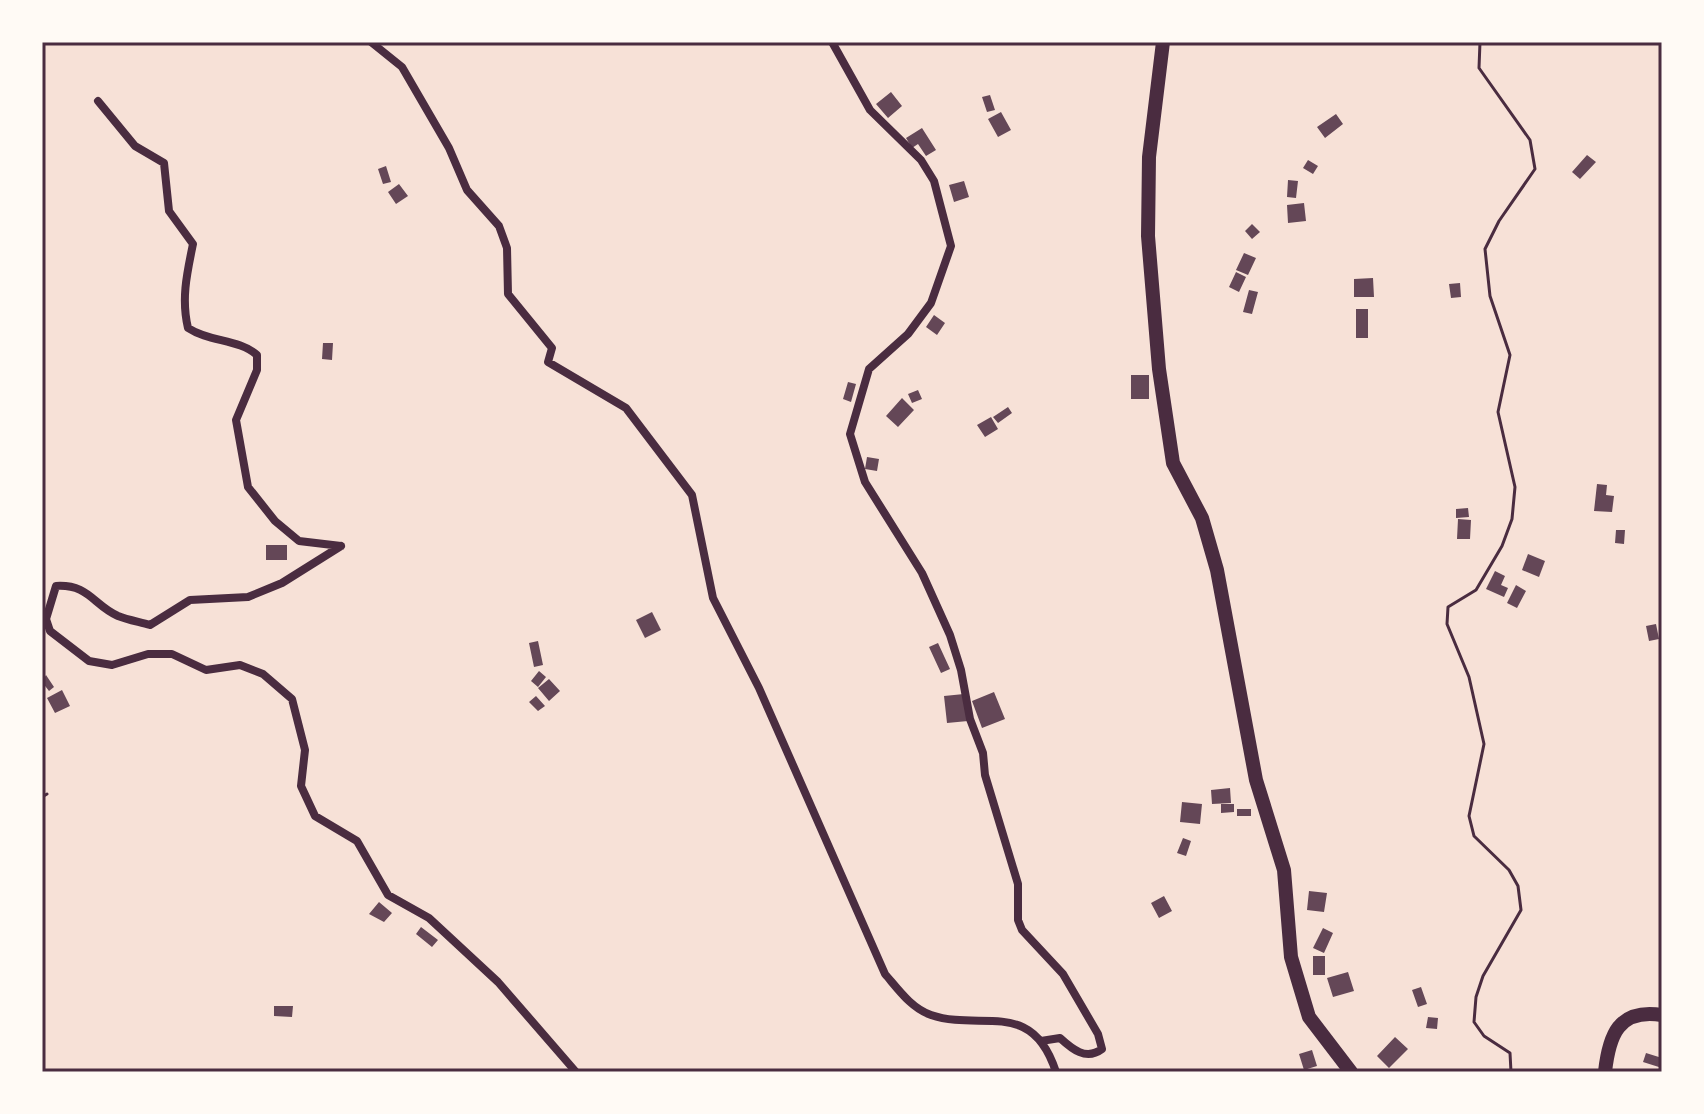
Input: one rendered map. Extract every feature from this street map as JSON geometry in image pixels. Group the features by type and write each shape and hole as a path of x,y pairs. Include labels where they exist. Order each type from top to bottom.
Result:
{"main road":[{"path":"1163,42 1149,157 1148,236 1159,369 1173,463 1202,518 1217,570 1256,780 1284,870 1291,957 1309,1017 1351,1072"},
{"path":"1605,1072 1608,1043 1619,1026 1642,1014 1662,1015"}],"street":[{"path":"371,42 402,67 449,148 467,190 499,226 507,248 508,294 552,348 548,362 626,408 692,495 713,598 759,688 885,974 909,1002 929,1015 1009,1023 1041,1041 1056,1072"},
{"path":"832,42 870,110 921,160 934,181 951,246 931,303 908,334 869,369 850,434 865,482 922,573 950,635 961,670 970,719 983,753 985,775 1018,884 1018,920 1022,930 1063,974 1098,1034 1102,1049 1097,1053 1081,1054 1060,1038 1041,1041"},
{"path":"98,101 135,146 164,163 169,211 193,244 185,280 184,312 188,328 203,338 249,348 257,355 257,370 236,420 248,487 275,521 299,541 341,546 282,583 248,597 190,600 150,625 116,616 91,594 68,585 56,586 46,619 50,631 89,661 112,665 148,654 172,654 206,670 240,665 272,682 292,699 305,750 301,786 315,816 357,841 388,895 429,918 498,982 576,1072"}],"path":[{"path":"1480,42 1479,68 1530,140 1535,169 1499,221 1485,249 1490,296 1510,355 1498,412 1515,487 1512,519 1502,546 1476,590 1448,607 1447,624 1469,677 1484,744 1469,816 1474,836 1492,850 1518,886 1521,910 1483,976 1476,997 1474,1022 1484,1036 1510,1053 1511,1072"},
{"path":"42,797 47,794"}],"building":[{"path":"891,92 902,106 888,118 876,104"},
{"path":"990,95 995,110 987,112 982,97"},
{"path":"1001,112 1011,130 998,137 988,119"},
{"path":"1336,114 1343,124 1325,138 1317,127"},
{"path":"922,128 936,150 926,156 918,144 912,148 906,138"},
{"path":"1587,155 1596,162 1580,179 1572,172"},
{"path":"1308,160 1318,166 1313,174 1303,168"},
{"path":"386,166 391,182 383,184 378,169"},
{"path":"1288,180 1298,181 1296,198 1287,197"},
{"path":"964,181 969,197 954,202 949,185"},
{"path":"399,184 408,196 396,204 388,192"},
{"path":"1304,203 1306,221 1288,223 1287,205"},
{"path":"1252,224 1260,232 1252,239 1245,231"},
{"path":"1244,253 1256,258 1248,275 1236,270"},
{"path":"1236,272 1246,277 1239,292 1229,287"},
{"path":"1373,278 1374,297 1354,297 1354,279"},
{"path":"1460,283 1461,297 1451,298 1449,284"},
{"path":"1249,290 1258,292 1252,314 1243,312"},
{"path":"1356,309 1368,309 1368,338 1356,338"},
{"path":"934,315 945,323 937,335 926,327"},
{"path":"323,343 333,343 332,360 322,359"},
{"path":"1131,375 1149,375 1149,399 1131,399"},
{"path":"848,382 856,384 851,402 843,399"},
{"path":"918,390 922,399 912,403 908,394"},
{"path":"902,398 914,410 898,427 886,416"},
{"path":"1008,407 1012,413 998,423 993,417"},
{"path":"991,417 998,429 985,437 977,425"},
{"path":"867,457 879,459 877,471 865,469"},
{"path":"1597,484 1607,485 1606,495 1614,496 1612,512 1594,511"},
{"path":"1468,508 1469,517 1456,518 1456,509"},
{"path":"1458,519 1471,520 1470,539 1457,539"},
{"path":"1616,530 1625,530 1624,544 1615,543"},
{"path":"266,545 287,545 287,560 266,560"},
{"path":"1528,554 1545,561 1539,577 1522,570"},
{"path":"1495,571 1505,576 1501,585 1508,588 1504,597 1486,589"},
{"path":"1516,585 1526,591 1517,608 1507,603"},
{"path":"652,612 661,630 645,638 636,620"},
{"path":"1656,624 1659,639 1649,641 1646,626"},
{"path":"538,641 543,665 534,667 529,643"},
{"path":"938,643 950,669 941,673 929,647"},
{"path":"539,671 546,677 538,687 531,681"},
{"path":"46,675 54,687 49,691 42,682"},
{"path":"549,679 560,691 549,701 538,688"},
{"path":"62,690 70,706 55,713 47,698"},
{"path":"994,692 1005,719 982,728 972,701"},
{"path":"964,694 968,721 947,723 944,696"},
{"path":"536,696 545,706 538,711 529,702"},
{"path":"1230,788 1231,803 1212,804 1211,790"},
{"path":"1182,802 1202,804 1200,824 1180,822"},
{"path":"1221,804 1234,804 1234,812 1221,813"},
{"path":"1237,809 1251,809 1251,816 1237,816"},
{"path":"1183,838 1191,841 1186,856 1177,853"},
{"path":"1309,891 1327,893 1324,912 1307,910"},
{"path":"1164,896 1172,911 1159,918 1151,903"},
{"path":"379,902 392,913 384,922 369,914"},
{"path":"421,927 438,940 432,947 416,934"},
{"path":"1323,928 1333,933 1324,953 1313,948"},
{"path":"1313,956 1325,956 1325,975 1313,975"},
{"path":"1348,972 1354,991 1333,997 1327,978"},
{"path":"1421,987 1427,1004 1418,1007 1412,990"},
{"path":"274,1006 293,1006 292,1017 274,1016"},
{"path":"1428,1017 1438,1018 1437,1029 1426,1028"},
{"path":"1395,1037 1408,1049 1389,1068 1377,1056"},
{"path":"1312,1050 1317,1066 1304,1070 1299,1054"},
{"path":"1646,1053 1662,1058 1662,1068 1643,1062"}]}
